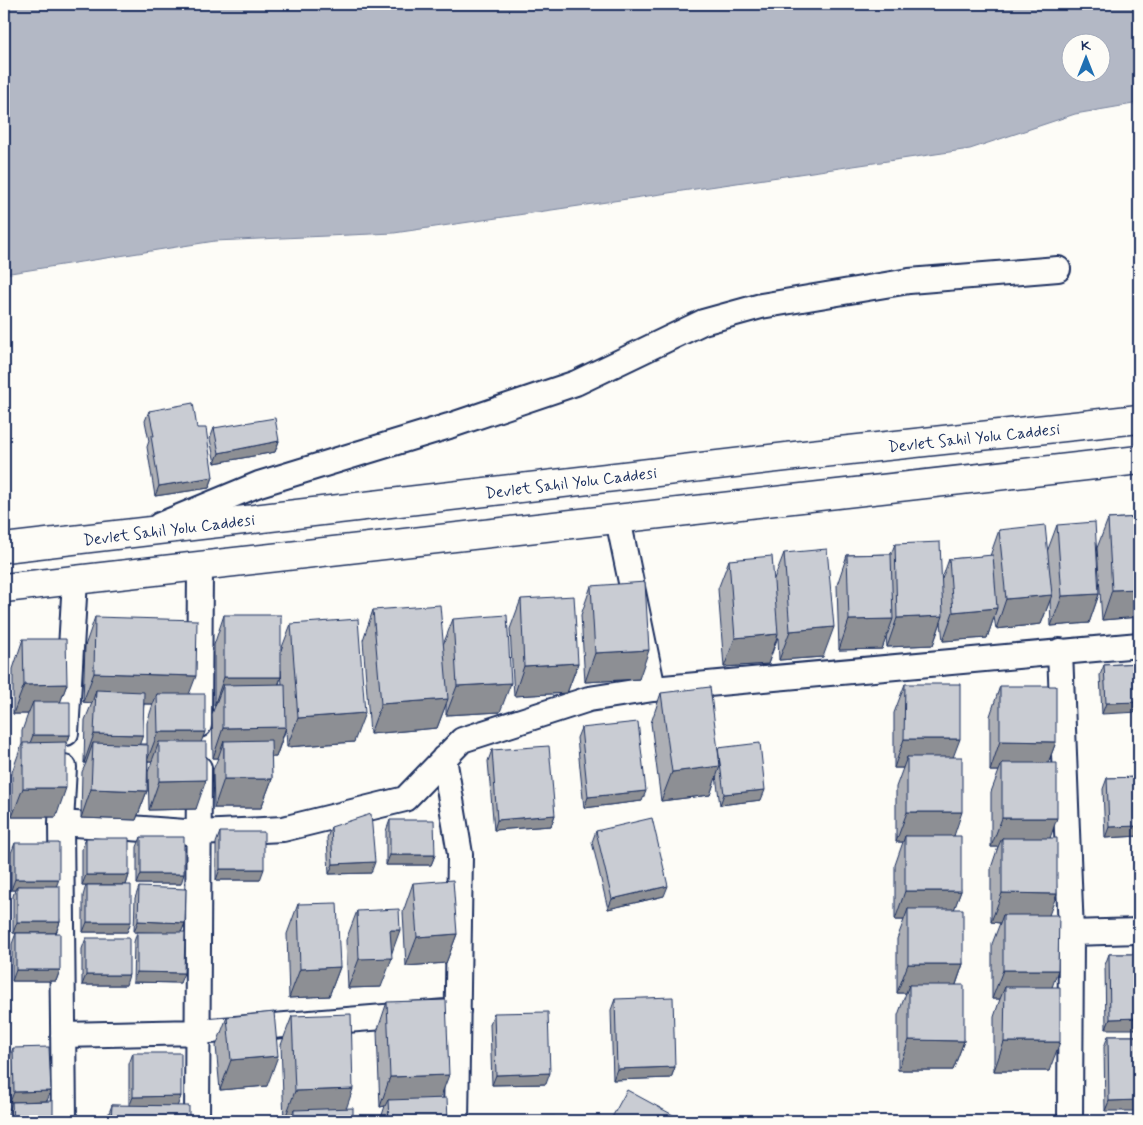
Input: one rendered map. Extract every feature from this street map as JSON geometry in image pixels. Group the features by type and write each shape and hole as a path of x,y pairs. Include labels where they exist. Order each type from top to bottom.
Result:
{"main road":[{"name":"Devlet Sahil Yolu Caddesi","path":"4,548 812,454 1139,419"},
{"path":"4,588 1139,460"}],"street":[{"path":"142,532 259,484 449,426 576,382 703,322 761,306 910,282 1058,269"},
{"path":"618,519 653,688"},
{"path":"197,1121 200,566"},
{"path":"64,1121 61,822 75,580"},
{"path":"61,822 199,833 283,829 405,799 462,740 589,699 653,688 1139,645"},
{"path":"1060,651 1071,933 1070,1121"},
{"path":"444,758 460,854 456,1121"},
{"path":"1071,933 1139,931"},
{"path":"63,1035 198,1032 458,1011"}],"shaded area":[{"path":"4,4 1139,4 1139,103 1075,114 970,149 394,233 215,241 4,274"}],"building":[{"path":"193,403 197,428 206,428 213,477 159,486 151,436 154,436 149,411"},
{"path":"275,418 279,441 219,453 214,428"},
{"path":"1139,517 1139,589 1112,590 1108,519"},
{"path":"1095,522 1099,594 1062,596 1057,525"},
{"path":"1045,525 1052,595 1006,599 999,530"},
{"path":"940,542 943,616 897,618 895,544"},
{"path":"827,549 834,627 790,631 784,553"},
{"path":"891,554 893,619 849,620 847,555"},
{"path":"993,555 997,608 953,612 949,559"},
{"path":"772,556 778,634 735,638 729,560"},
{"path":"645,582 649,650 595,653 591,586"},
{"path":"574,596 578,663 524,666 521,599"},
{"path":"440,605 448,699 381,704 373,610"},
{"path":"224,615 281,615 281,677 224,677"},
{"path":"507,615 511,683 457,686 453,619"},
{"path":"95,617 197,620 196,676 94,673"},
{"path":"358,619 365,713 298,718 291,624"},
{"path":"23,639 66,639 67,684 24,685"},
{"path":"1139,663 1139,702 1106,703 1104,665"},
{"path":"285,684 286,727 223,728 223,685"},
{"path":"905,684 960,684 960,739 904,739"},
{"path":"1000,686 1056,686 1056,742 1000,741"},
{"path":"710,687 720,766 672,772 661,693"},
{"path":"96,690 144,692 143,735 94,734"},
{"path":"157,694 205,694 205,732 158,732"},
{"path":"33,702 70,702 70,735 33,735"},
{"path":"638,722 646,791 588,797 581,728"},
{"path":"271,740 272,779 224,779 224,741"},
{"path":"66,742 66,788 23,788 23,743"},
{"path":"159,742 206,742 206,780 159,781"},
{"path":"93,743 148,745 147,791 91,789"},
{"path":"760,743 765,790 724,794 718,748"},
{"path":"549,746 555,815 497,820 492,750"},
{"path":"907,757 962,757 962,812 907,812"},
{"path":"1002,763 1057,763 1057,818 1002,818"},
{"path":"1139,777 1139,826 1109,827 1107,778"},
{"path":"371,814 375,862 333,864 331,827"},
{"path":"652,818 668,886 612,899 596,831"},
{"path":"390,820 434,820 435,855 390,855"},
{"path":"220,832 264,832 264,869 220,869"},
{"path":"905,836 961,836 961,891 905,891"},
{"path":"141,837 184,837 184,874 141,874"},
{"path":"86,838 129,838 129,875 86,875"},
{"path":"1002,838 1057,838 1057,894 1002,893"},
{"path":"15,843 59,843 59,879 15,879"},
{"path":"453,880 457,934 417,937 413,883"},
{"path":"87,885 131,885 131,922 87,922"},
{"path":"17,886 60,886 60,922 17,922"},
{"path":"139,887 186,889 185,923 138,921"},
{"path":"337,903 340,967 300,969 298,904"},
{"path":"399,909 400,930 390,930 392,958 359,959 357,911"},
{"path":"908,909 963,909 963,964 908,964"},
{"path":"1003,915 1059,915 1058,970 1003,970"},
{"path":"137,932 185,932 184,973 137,972"},
{"path":"16,933 60,933 60,970 16,970"},
{"path":"86,938 129,938 129,975 86,975"},
{"path":"1109,954 1139,954 1139,1018 1110,1019"},
{"path":"909,985 964,985 964,1041 909,1040"},
{"path":"1005,987 1060,987 1060,1042 1004,1042"},
{"path":"673,997 675,1067 617,1069 615,999"},
{"path":"446,1000 449,1075 390,1077 387,1002"},
{"path":"274,1012 278,1056 231,1060 227,1017"},
{"path":"548,1012 550,1073 496,1075 494,1013"},
{"path":"351,1014 353,1089 295,1091 292,1016"},
{"path":"1108,1036 1139,1036 1139,1100 1109,1101"},
{"path":"49,1047 51,1091 14,1092 13,1048"},
{"path":"133,1053 181,1053 181,1096 133,1097"},
{"path":"627,1090 673,1115 669,1121 610,1121"},
{"path":"447,1098 448,1121 389,1121 388,1100"},
{"path":"53,1101 53,1121 13,1121 12,1102"},
{"path":"112,1105 189,1106 189,1121 111,1121"},
{"path":"353,1108 353,1121 294,1121 294,1110"},
{"path":"555,1117 555,1121 489,1121 489,1119"}]}
